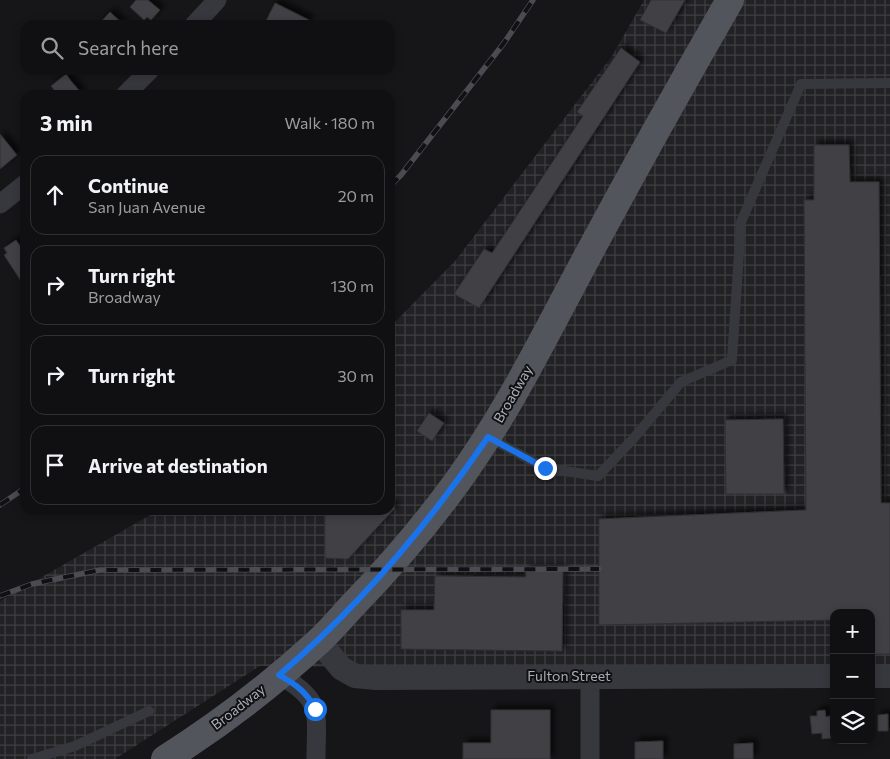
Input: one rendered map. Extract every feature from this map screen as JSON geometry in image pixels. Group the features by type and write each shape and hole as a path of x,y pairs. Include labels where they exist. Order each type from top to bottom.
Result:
{"main road":[{"name":"Broadway","path":"165,759 214,726 279,675 318,641 372,585 425,525 458,481 488,437 533,358 660,123 730,0"}],"street":[{"path":"199,20 217,0"},
{"path":"130,90 145,75"},
{"path":"0,204 20,188"},
{"name":"Fulton Street","path":"318,641 341,668 355,676 376,678 830,676"},
{"path":"279,675 302,690 311,700 315,709 316,759"},
{"path":"590,676 590,759"},
{"path":"875,676 890,676"}],"lane":[{"path":"488,437 545,468 598,476 633,439 681,382 732,360 741,222 801,84 890,83"},
{"path":"32,759 75,746 149,710"}],"shaded area":[{"path":"644,0 890,0 890,672 875,672 875,609 830,609 830,672 260,666 115,759 0,759 0,601 150,515 395,515 395,322 455,261 612,56"}],"building":[{"path":"136,0 148,0 160,10 151,20 147,17 144,20 130,7"},
{"path":"651,0 685,0 666,33 640,20"},
{"path":"275,3 309,20 266,20"},
{"path":"110,12 119,20 103,20"},
{"path":"621,48 640,62 479,308 454,294 484,249 492,253 583,116 577,112"},
{"path":"67,75 79,90 54,90 51,86"},
{"path":"0,134 17,155 0,169"},
{"path":"814,145 849,145 850,182 879,182 881,503 890,503 890,654 875,654 875,609 830,609 830,620 599,625 599,519 806,510 804,200 814,200"},
{"path":"16,240 20,246 20,279 4,255 7,253 4,248"},
{"path":"429,413 444,423 432,441 417,431"},
{"path":"783,419 784,494 726,494 725,420"},
{"path":"325,515 389,515 348,559 325,558"},
{"path":"526,570 563,570 562,651 401,649 401,610 434,610 435,576 526,577"},
{"path":"491,710 550,710 550,759 463,759 463,743 491,743"},
{"path":"825,710 826,717 830,716 830,738 822,739 822,733 812,734 810,716 817,716 817,711"},
{"path":"888,714 888,731 878,731 878,715"},
{"path":"663,741 663,759 635,759 635,742"},
{"path":"753,743 753,759 734,759 734,744"}],"railway":[{"path":"395,181 504,43 533,0"},
{"path":"0,505 20,491"},
{"path":"0,596 32,584 100,570 599,569"}],"route":[{"path":"315,709 307,694 297,685 279,675 318,641 386,570 425,525 488,437 545,468"}]}
